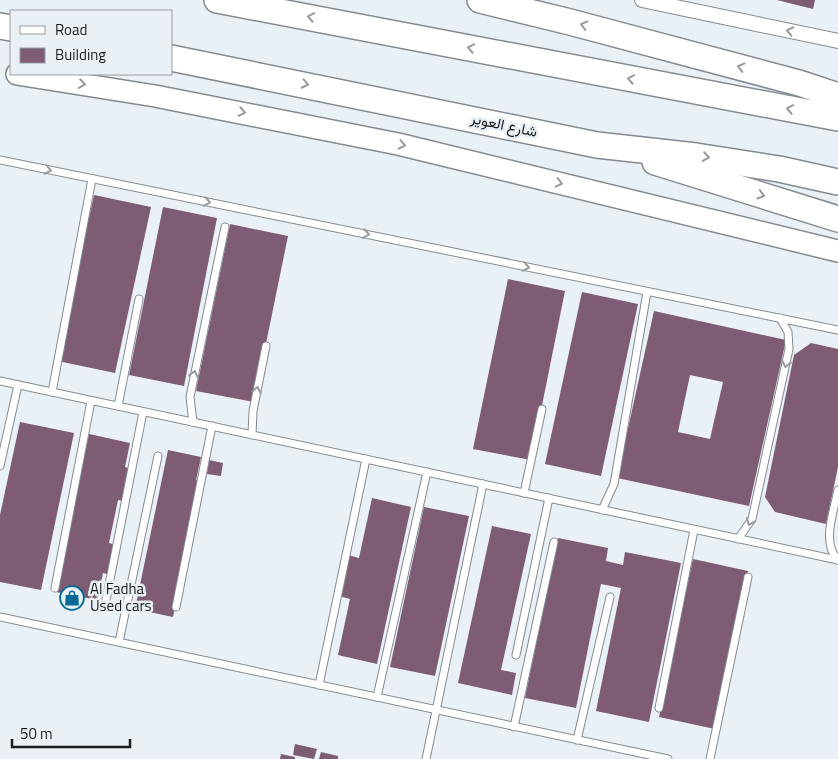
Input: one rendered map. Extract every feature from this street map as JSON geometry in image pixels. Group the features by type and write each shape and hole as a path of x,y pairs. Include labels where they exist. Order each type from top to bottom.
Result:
{"highway":[{"path":"217,0 244,2 838,118"},
{"path":"480,0 790,80 838,96"},
{"name":"شارع العوير","path":"172,58 597,145 696,156 779,169 838,182"},
{"path":"597,145 838,219"}],"main road":[{"path":"23,75 174,100 398,144 838,251"}],"street":[{"path":"642,0 838,41"}],"lane":[{"path":"0,160 838,330"},
{"path":"52,392 92,179"},
{"path":"192,422 190,397 225,227"},
{"path":"602,510 614,484 647,292"},
{"path":"118,406 139,298"},
{"path":"738,539 752,519 789,349 788,332 779,318"},
{"path":"252,435 253,411 266,346"},
{"path":"0,382 838,560"},
{"path":"0,466 15,384"},
{"path":"55,588 92,401"},
{"path":"524,493 542,409"},
{"path":"106,600 143,412"},
{"path":"176,607 212,426"},
{"path":"119,642 158,456"},
{"path":"319,685 366,460"},
{"path":"377,697 427,472"},
{"path":"426,759 482,484"},
{"path":"838,490 829,545 832,554 838,560"},
{"path":"516,655 549,498"},
{"path":"659,708 694,530"},
{"path":"514,726 554,542"},
{"path":"710,759 748,577"},
{"path":"577,740 610,597"},
{"path":"0,617 668,759"}],"building":[{"path":"777,0 815,0 813,9"},
{"path":"94,195 151,207 115,373 58,361"},
{"path":"163,207 217,218 184,386 129,375"},
{"path":"230,224 288,236 254,402 196,391"},
{"path":"508,279 565,291 531,460 473,449"},
{"path":"582,292 638,304 601,476 545,464"},
{"path":"654,311 786,340 749,506 617,478","holes":["690,375 723,382 710,439 678,432"]},
{"path":"811,343 838,349 838,467 826,524 775,512 765,497 794,355"},
{"path":"20,422 74,433 41,590 0,582 0,515"},
{"path":"89,434 130,443 125,467 131,469 124,501 118,500 109,543 117,545 111,575 103,573 97,600 56,592"},
{"path":"168,450 201,457 196,480 202,481 173,617 135,609"},
{"path":"209,460 223,463 221,476 207,474"},
{"path":"372,498 411,507 377,664 338,655 350,599 339,596 348,555 359,558"},
{"path":"424,507 469,516 435,676 390,667"},
{"path":"492,526 531,534 501,670 516,673 512,695 458,683"},
{"path":"558,538 608,548 606,561 623,565 625,552 681,563 649,722 596,711 621,588 601,584 576,708 525,698"},
{"path":"693,559 748,571 715,729 659,717"},
{"path":"295,744 317,749 314,759 293,755"},
{"path":"321,752 338,756 338,759 319,759"},
{"path":"281,754 295,757 295,759 280,759"}],"place":[{"name":"Al Fadha Used cars","path":"72,598"}]}
